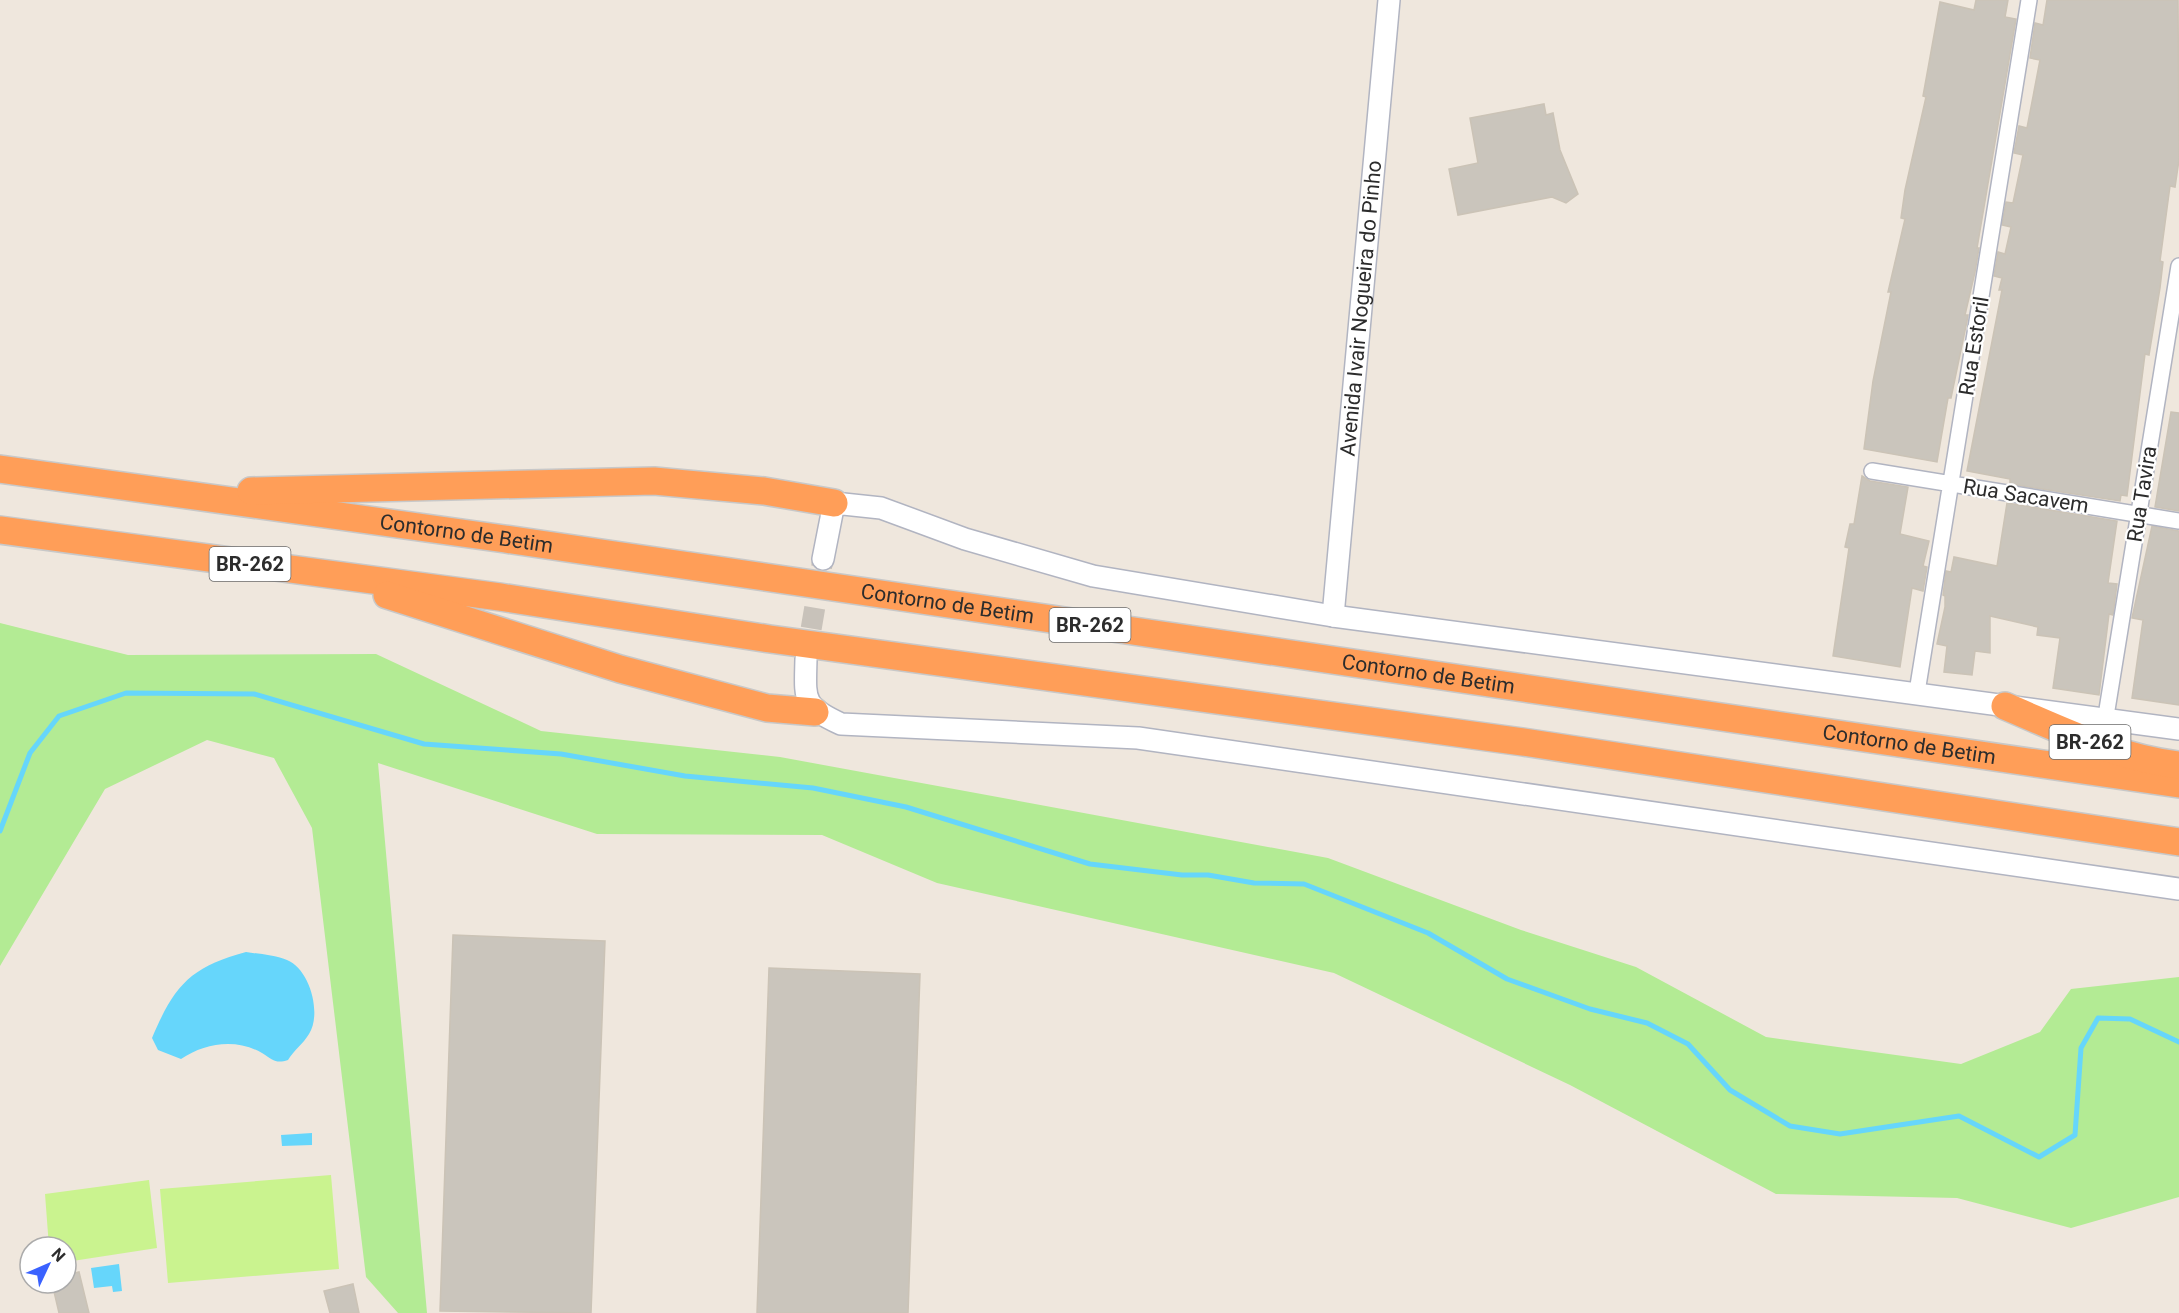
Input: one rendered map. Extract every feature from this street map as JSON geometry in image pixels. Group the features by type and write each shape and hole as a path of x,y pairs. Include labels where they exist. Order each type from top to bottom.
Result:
{"highway":[{"name":"Contorno de Betim","path":"0,469 2179,784"},
{"path":"175,493 654,481 764,491 834,503"},
{"name":"BR-262","path":"0,530 500,597 770,639 1523,742 2179,842"},
{"path":"320,573 620,669 767,708 815,712"},
{"name":"BR-262","path":"2005,706 2119,752 2179,765"}],"street":[{"name":"Avenida Ivair Nogueira do Pinho","path":"1334,616 1389,0"},
{"name":"Rua Estoril","path":"1917,692 2029,0"},
{"name":"Rua Tavira","path":"2105,722 2179,266"},
{"name":"Rua Sacavem","path":"1872,471 2179,521"},
{"path":"823,559 834,503 881,508 965,539 1093,576 1334,616 1917,692 2105,722 2179,729"},
{"path":"806,659 806,694 815,712 841,724 1137,738 2179,889"}],"green space":[{"path":"0,623 128,655 376,654 541,731 780,757 1328,858 1521,930 1636,967 1766,1037 1961,1064 2040,1032 2071,989 2179,977 2179,1197 2071,1228 1957,1198 1776,1194 1570,1085 1334,973 937,883 822,835 597,834 378,763 427,1313 398,1313 366,1277 312,828 274,758 207,740 105,789 0,966"},
{"path":"331,1175 339,1269 168,1283 160,1189"},
{"path":"149,1180 157,1248 78,1260 78,1235 48,1235 45,1194"}],"water":[{"path":"246,952 287,960 302,973 312,993 313,1025 307,1038 288,1060 275,1061 252,1048 231,1044 200,1049 181,1059 158,1050 152,1038 168,1005 186,981 211,964"},
{"path":"312,1133 312,1145 282,1146 281,1135"},
{"path":"119,1264 122,1291 113,1292 112,1286 94,1288 91,1268"}],"building":[{"path":"1976,0 2008,0 2005,17 2016,19 1977,248 1979,248 1975,272 1965,315 1968,315 1967,321 1951,398 1948,398 1937,462 1864,449 1873,381 1891,292 1888,292 1905,219 1901,218 1905,190 1926,97 1923,96 1940,2 1974,10"},
{"path":"2047,0 2178,0 2179,160 2175,187 2170,186 2160,261 2163,262 2160,288 2149,355 2145,354 2127,496 2121,495 2120,501 2010,484 2010,479 1967,471 2002,290 1999,290 2002,278 1994,276 1998,252 2005,254 2011,227 2002,225 2006,202 2013,203 2023,155 2014,153 2019,126 2027,128 2040,60 2030,58 2035,23 2043,25"},
{"path":"1544,104 1546,115 1553,113 1560,150 1578,194 1566,203 1552,197 1458,215 1449,169 1478,163 1470,118"},
{"path":"2171,412 2179,413 2179,511 2155,507"},
{"path":"1862,476 1870,481 1908,487 1900,534 1929,541 1923,566 1927,567 1923,591 1912,588 1900,667 1833,656 1849,548 1845,547 1850,524 1854,524"},
{"path":"2007,503 2117,521 2108,583 2117,584 2113,615 2109,614 2099,695 2053,688 2060,638 2037,635 2038,627 1990,616 1990,653 1975,651 1972,675 1944,672 1947,646 1937,644 1945,607 1945,596 1943,595 1946,571 1951,572 1954,557 1997,566"},
{"path":"2152,526 2179,531 2179,705 2132,698 2143,620 2132,618"},
{"path":"453,935 605,941 591,1313 440,1311"},
{"path":"769,968 920,974 908,1313 757,1313"},
{"path":"78,1272 89,1313 59,1313 55,1295 78,1295"},
{"path":"353,1284 359,1313 330,1313 324,1291"}],"waterway":[{"path":"0,831 30,753 59,716 126,693 254,694 424,744 561,754 685,776 813,788 906,807 1090,864 1182,875 1208,875 1254,883 1304,884 1428,933 1507,979 1590,1009 1647,1023 1688,1044 1730,1090 1790,1126 1840,1134 1959,1116 2039,1157 2075,1135 2081,1048 2098,1018 2130,1019 2179,1042"}],"tunnel":[{"path":"806,659 823,559"}]}
